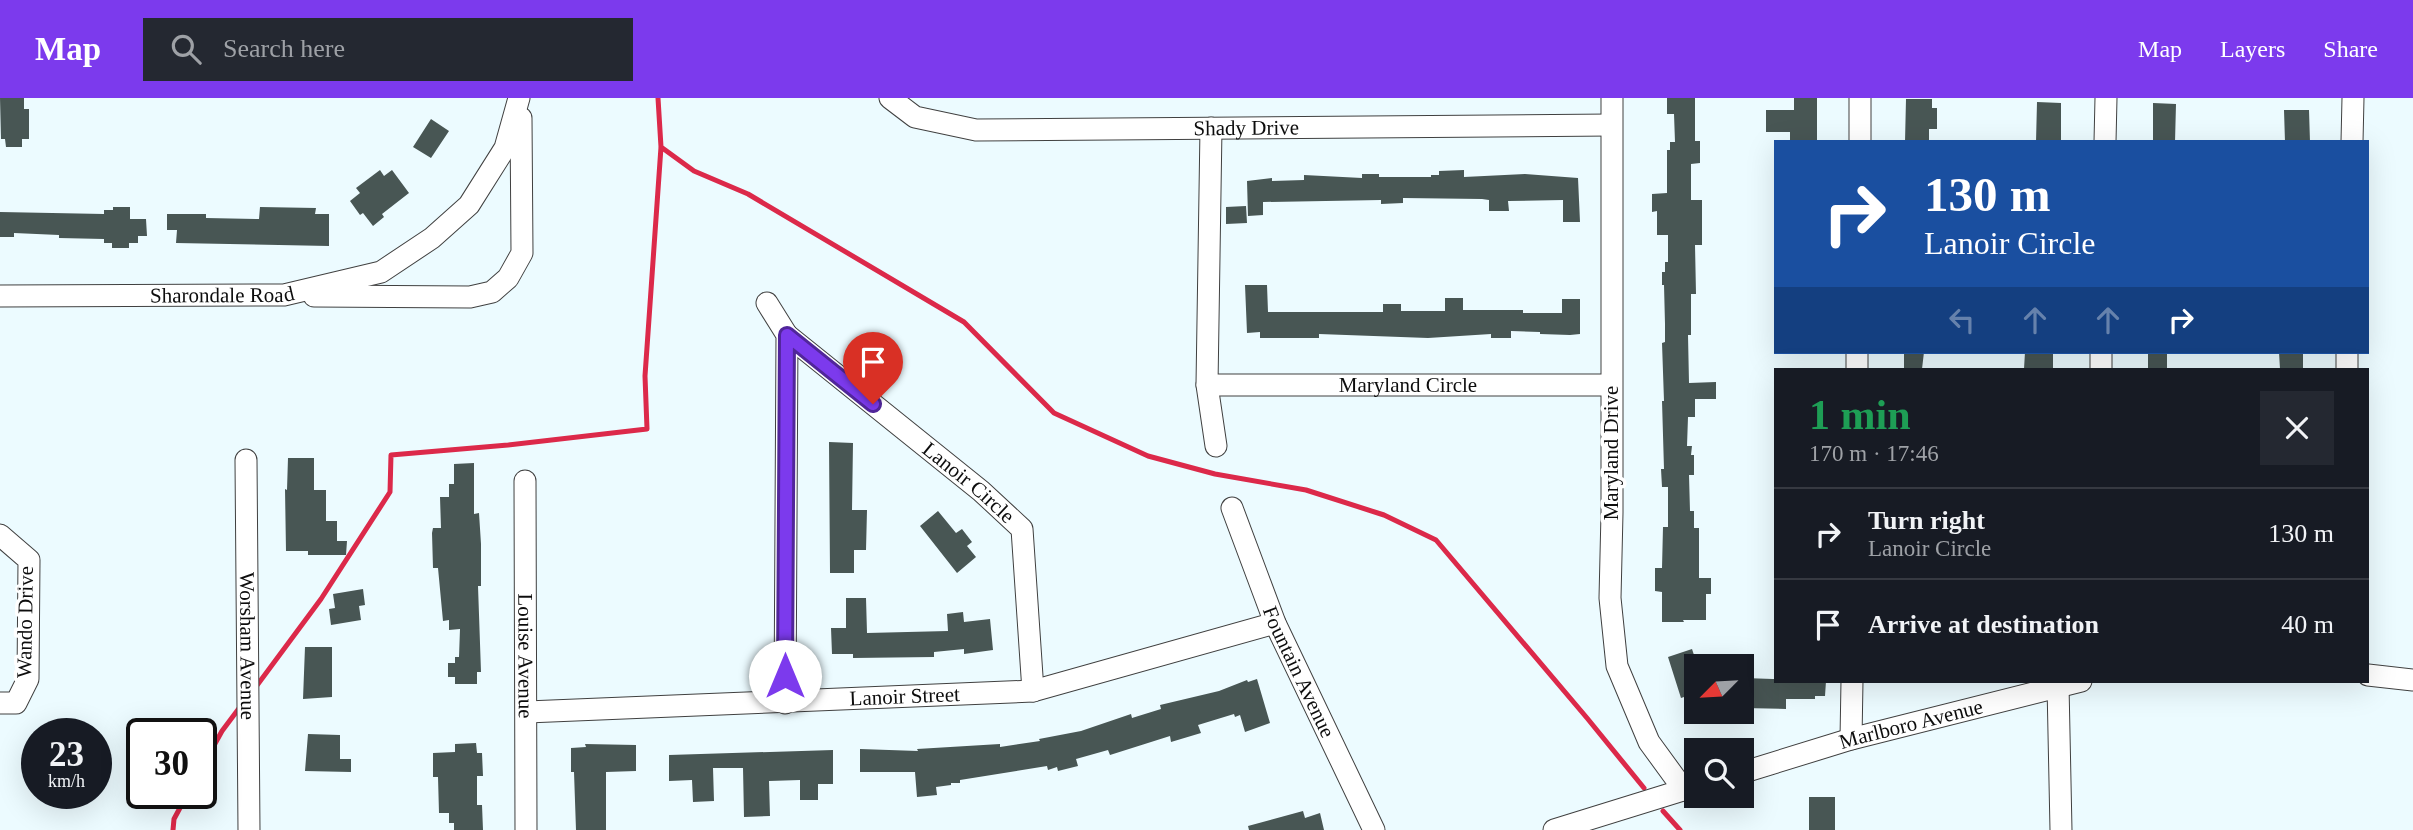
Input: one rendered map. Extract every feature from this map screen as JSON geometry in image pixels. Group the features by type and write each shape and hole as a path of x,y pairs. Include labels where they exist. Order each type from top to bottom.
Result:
{"street":[{"name":"Sharondale Road","path":"0,296 284,295 381,272 432,238 469,205 505,148 519,98"},
{"path":"284,295 470,297 492,292 508,278 522,253 519,98"},
{"name":"Shady Drive","path":"890,98 915,117 976,130 1611,125"},
{"name":"Maryland Drive","path":"1612,98 1612,513 1609,598 1617,666 1649,742 1684,781"},
{"path":"1860,98 1860,140"},
{"path":"2105,140 2106,98"},
{"path":"2352,140 2353,98"},
{"path":"1211,128 1207,385 1216,446"},
{"name":"Lanoir Circle","path":"768,303 787,335 981,491 1022,528 1033,691"},
{"path":"785,703 787,335"},
{"name":"Maryland Circle","path":"1207,385 1611,385"},
{"name":"Worsham Avenue","path":"246,460 248,830"},
{"name":"Louise Avenue","path":"525,481 526,830"},
{"name":"Fountain Avenue","path":"1232,508 1275,623 1374,830"},
{"name":"Wando Drive","path":"0,535 29,560 28,679 16,703 0,703"},
{"name":"Lanoir Street","path":"527,712 1033,691 1275,623"},
{"path":"2369,675 2413,680"},
{"path":"1851,739 1852,683"},
{"name":"Marlboro Avenue","path":"1754,769 1851,739 2069,683"},
{"path":"2057,685 2060,830"},
{"path":"1554,830 1684,790"}],"building":[{"path":"0,98 24,98 24,109 29,109 29,139 22,139 22,147 6,147 5,139 1,139"},
{"path":"1667,98 1695,98 1695,141 1700,141 1700,163 1691,164 1691,200 1702,200 1702,245 1695,245 1696,294 1691,294 1689,383 1716,382 1716,399 1695,399 1695,417 1688,417 1687,446 1692,446 1691,455 1694,455 1694,475 1689,475 1690,511 1694,511 1694,528 1699,528 1699,578 1711,578 1711,594 1706,594 1706,620 1683,620 1684,622 1662,622 1662,592 1655,591 1655,568 1662,568 1663,527 1668,527 1668,487 1662,487 1661,469 1664,469 1662,343 1665,342 1662,272 1665,272 1665,262 1668,262 1668,235 1657,235 1657,211 1652,212 1652,194 1667,193 1667,150 1670,150 1670,142 1675,142 1674,114 1667,114"},
{"path":"1794,98 1817,98 1817,140 1790,140 1790,132 1766,132 1766,110 1794,110"},
{"path":"1906,99 1932,99 1932,108 1937,108 1937,129 1929,129 1929,140 1905,140"},
{"path":"2037,102 2061,103 2061,140 2036,140"},
{"path":"2153,103 2176,104 2175,140 2153,140"},
{"path":"2284,110 2309,110 2310,140 2285,140"},
{"path":"431,119 449,131 431,158 413,147"},
{"path":"380,170 384,176 392,170 409,193 382,214 384,217 373,226 363,213 360,215 350,201 360,193 356,188"},
{"path":"1464,170 1464,177 1525,174 1578,178 1580,222 1563,222 1563,200 1508,201 1509,211 1489,211 1489,200 1482,199 1403,198 1403,203 1381,204 1381,200 1263,202 1263,215 1248,216 1247,181 1272,178 1272,181 1304,180 1304,175 1362,178 1362,174 1379,174 1379,177 1431,177 1439,175 1439,171"},
{"path":"1246,206 1247,223 1226,224 1226,207"},
{"path":"113,207 130,207 130,219 146,219 147,236 138,236 138,243 129,243 129,248 112,248 112,243 104,243 104,239 59,238 59,235 14,233 14,237 0,237 0,212 104,214 104,210 113,210"},
{"path":"260,207 316,208 315,214 329,214 329,246 176,243 177,230 167,230 167,214 206,214 206,218 259,219"},
{"path":"1245,285 1267,285 1268,312 1383,312 1383,304 1401,304 1401,311 1445,311 1445,298 1463,298 1463,310 1562,313 1562,299 1580,299 1580,334 1511,331 1511,338 1491,338 1491,334 1428,338 1319,334 1319,338 1260,338 1260,332 1247,333"},
{"path":"1904,354 1924,354 1922,368 1904,368"},
{"path":"2025,354 2053,354 2053,368 2024,368"},
{"path":"2148,354 2167,354 2167,368 2148,368"},
{"path":"2279,354 2303,354 2303,368 2280,368"},
{"path":"829,442 853,443 852,510 867,510 866,550 854,550 854,573 830,573"},
{"path":"288,458 314,458 314,490 326,490 326,521 337,521 337,541 347,541 346,555 308,555 308,551 286,551 285,489 287,490"},
{"path":"474,463 474,514 479,513 481,544 481,586 478,586 481,672 477,672 477,684 455,684 455,677 448,677 448,663 455,663 455,657 459,657 460,629 449,630 449,620 443,621 438,568 433,568 432,533 433,528 441,528 440,497 449,497 449,484 454,484 454,464"},
{"path":"938,511 956,533 962,529 972,542 967,546 976,557 957,573 920,526"},
{"path":"363,589 365,605 359,606 361,620 331,625 329,609 335,608 333,594"},
{"path":"846,598 866,598 867,633 948,631 947,614 963,612 964,622 990,619 993,650 964,654 964,649 934,652 934,657 853,658 853,654 832,654 831,628 846,628"},
{"path":"305,647 332,647 332,697 303,699"},
{"path":"1692,649 1694,654 1684,654 1684,697 1681,698 1668,657"},
{"path":"1754,678 1774,679 1774,683 1826,683 1825,696 1815,696 1815,699 1786,699 1786,709 1754,708"},
{"path":"1257,679 1270,723 1245,732 1240,715 1235,717 1234,714 1198,725 1201,733 1171,742 1170,736 1110,755 1108,750 1076,759 1078,766 1058,771 1057,767 1048,770 1047,766 960,780 960,783 936,787 937,795 917,797 915,772 860,772 860,749 918,751 917,749 1000,744 1000,747 1040,741 1039,739 1081,731 1131,714 1132,718 1161,709 1160,705"},
{"path":"308,734 340,735 340,759 351,759 351,772 305,771"},
{"path":"476,743 477,753 482,753 483,776 477,776 477,805 482,805 483,830 454,830 454,823 449,823 449,813 439,813 438,777 433,777 433,753 455,752 455,744"},
{"path":"585,744 636,745 636,771 606,772 606,830 576,830 571,748 586,747"},
{"path":"833,750 833,784 818,784 818,800 800,800 800,780 769,781 770,816 744,817 743,768 713,768 714,801 693,802 692,780 669,781 669,755"},
{"path":"1809,797 1835,797 1835,830 1809,830"},
{"path":"1303,811 1305,818 1320,813 1324,830 1249,830 1248,826"}],"waterway":[{"path":"255,688 321,599 390,492 391,455 647,429 645,376 661,147 658,98"},
{"path":"661,147 694,171 748,194 964,322 1054,413 1148,456 1215,474 1306,490 1384,515 1436,540 1644,788"},
{"path":"217,740 240,707"},
{"path":"173,830 174,819 179,809"},
{"path":"1663,811 1680,830"}],"route":[{"path":"785,676 787,335 873,404"}]}
